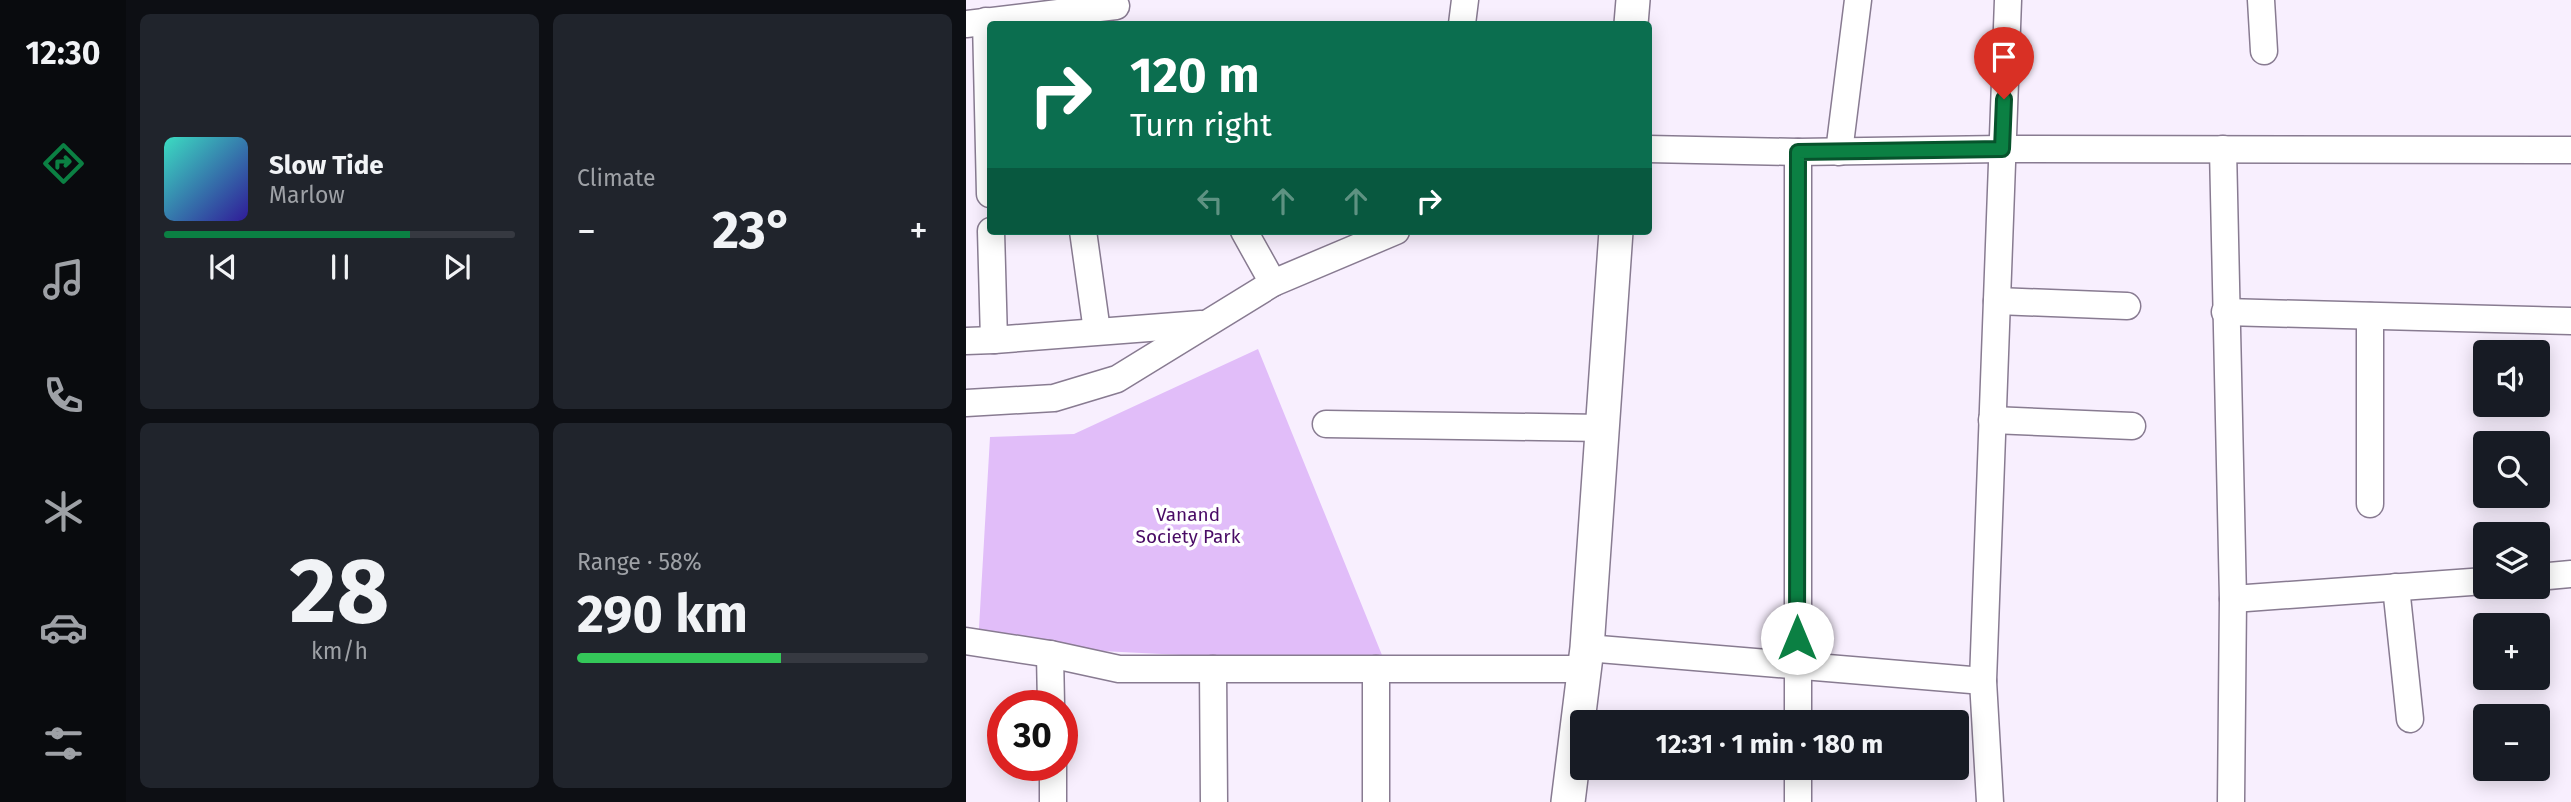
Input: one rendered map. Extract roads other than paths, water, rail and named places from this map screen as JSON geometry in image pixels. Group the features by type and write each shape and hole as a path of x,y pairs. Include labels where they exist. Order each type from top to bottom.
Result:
{"street":[{"path":"1462,21 1465,0"},
{"path":"1631,21 1633,0"},
{"path":"1839,152 1858,0"},
{"path":"1990,802 1983,681 2008,0"},
{"path":"2261,0 2264,51"},
{"path":"988,21 1119,10"},
{"path":"976,22 987,147"},
{"path":"1652,149 1798,152 2002,149 2571,150"},
{"path":"2223,149 2233,599 2231,802"},
{"path":"1798,152 1798,710"},
{"path":"966,182 987,181"},
{"path":"991,235 994,340"},
{"path":"1084,235 1097,331"},
{"path":"1246,235 1273,282"},
{"path":"966,403 1054,398 1117,379 1273,282 1386,235"},
{"path":"1568,802 1585,659 1616,235"},
{"path":"1997,301 2127,306"},
{"path":"2225,312 2571,321"},
{"path":"2370,316 2370,504"},
{"path":"966,341 1207,324"},
{"path":"1993,420 2132,426"},
{"path":"1326,424 1603,428"},
{"path":"2550,576 2571,574"},
{"path":"2233,599 2473,581"},
{"path":"2396,587 2410,719"},
{"path":"966,641 1050,654 1119,669 1376,669 1585,659 1797,666 1983,681"},
{"path":"1050,654 1051,690"},
{"path":"1213,669 1214,802"},
{"path":"1376,669 1376,802"},
{"path":"1798,780 1798,802"},
{"path":"1053,781 1053,802"}],"park label":[{"name":"Vanand Society Park","path":"1188,525"}]}
